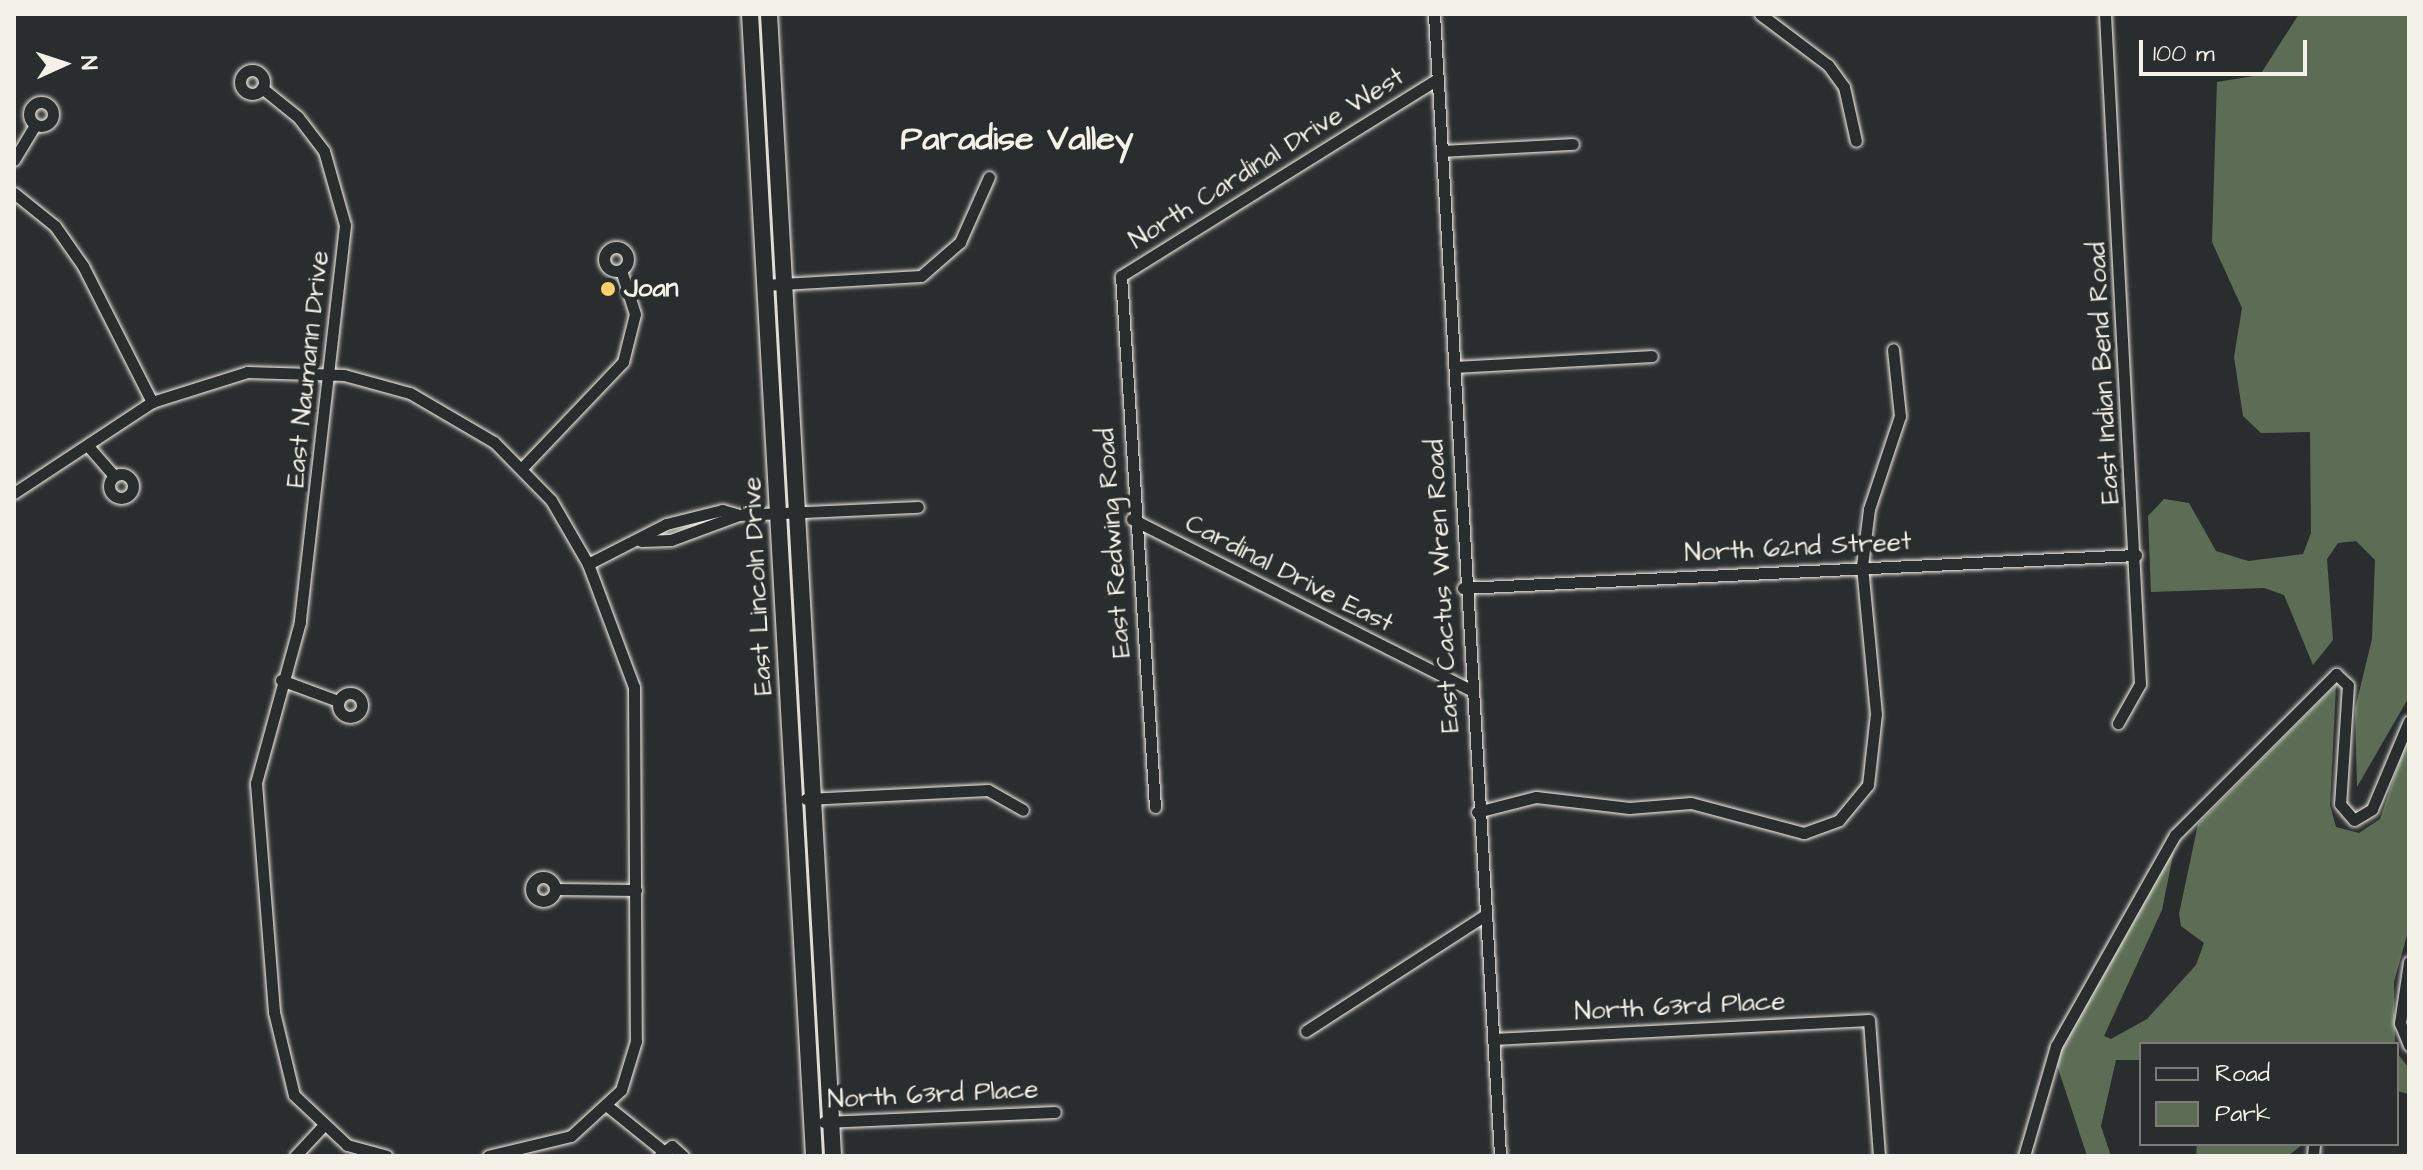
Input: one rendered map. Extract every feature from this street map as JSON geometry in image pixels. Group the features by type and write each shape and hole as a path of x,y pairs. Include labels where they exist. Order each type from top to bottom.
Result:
{"main road":[{"name":"East Lincoln Drive","path":"750,14 814,1156"},
{"name":"East Lincoln Drive","path":"769,14 833,1156"},
{"path":"754,102 774,101"}],"street":[{"name":"East Cactus Wren Road","path":"1434,14 1455,367 1468,689 1500,1156"},
{"path":"1760,14 1828,65 1844,87 1856,141"},
{"name":"East Indian Bend Road","path":"2105,14 2136,555 2140,684 2118,723"},
{"name":"North Cardinal Drive West","path":"1121,276 1436,80"},
{"name":"East Naumann Drive","path":"262,88 312,133 340,194 345,253 300,622 258,753 253,808 281,1056 294,1095 323,1126 347,1145 387,1156"},
{"path":"14,160 35,125"},
{"path":"1442,151 1573,144"},
{"path":"764,285 905,278 936,268 960,242 989,177"},
{"path":"14,193 55,226 83,266 152,402"},
{"path":"522,468 623,362 635,314 621,270"},
{"name":"East Redwing Road","path":"1121,276 1132,519 1155,807"},
{"path":"1477,812 1536,797 1629,808 1691,803 1804,833 1839,820 1868,785 1876,714 1862,566 1869,509 1900,416 1893,349"},
{"path":"1455,367 1652,356"},
{"path":"14,493 152,402 247,372 331,374 440,407 522,468 588,564 634,687 636,1041 621,1090 606,1105 552,1145 488,1156"},
{"path":"88,446 114,476"},
{"path":"588,564 694,515 918,507"},
{"path":"641,541 671,540 739,515"},
{"name":"Cardinal Drive East","path":"1132,519 1468,689"},
{"name":"North 62nd Street","path":"1463,588 1862,566 2136,555"},
{"path":"2024,1156 2056,1046 2180,829 2336,674 2348,685 2340,804 2354,820 2372,809 2409,721"},
{"path":"281,680 338,701"},
{"path":"793,800 988,790 1023,810"},
{"path":"556,889 636,890"},
{"path":"1306,1031 1484,916"},
{"path":"2409,962 2400,1023 2409,1045"},
{"name":"North 63rd Place","path":"1493,1039 1869,1020 1879,1156"},
{"path":"606,1105 661,1153 676,1147 683,1156"},
{"name":"North 63rd Place","path":"812,1123 1055,1112"},
{"path":"295,1156 323,1126"}],"green space":[{"path":"2299,14 2409,14 2409,697 2357,787 2355,709 2372,639 2375,560 2356,541 2338,543 2327,559 2333,640 2313,665 2284,595 2264,588 2151,592 2148,516 2164,499 2189,503 2216,551 2248,561 2303,554 2311,533 2310,432 2261,433 2243,416 2234,357 2242,308 2212,242 2217,82 2260,75"},
{"path":"2336,685 2330,805 2336,827 2359,833 2380,819 2409,733 2409,928 2394,982 2395,1042 2139,1042 2139,1060 2116,1060 2101,1126 2111,1156 2087,1156 2057,1065 2061,1048 2175,845 2162,910 2104,1036 2111,1039 2147,1019 2196,965 2204,943 2181,926 2179,914 2198,824"},
{"path":"2399,1056 2409,1068 2409,1094 2399,1092"},
{"path":"2197,1146 2300,1146 2288,1156 2196,1156"}],"place":[{"name":"Joan","path":"608,289"}],"district":[{"name":"Paradise Valley","path":"1017,140"}]}
